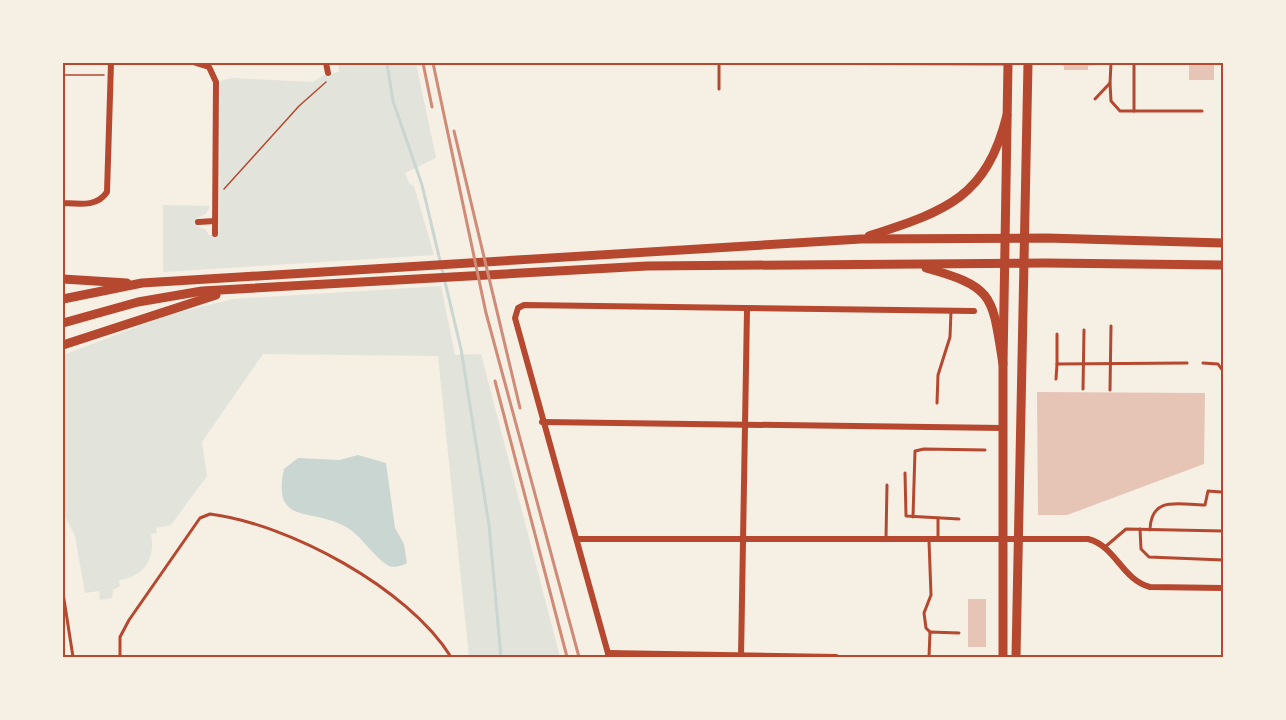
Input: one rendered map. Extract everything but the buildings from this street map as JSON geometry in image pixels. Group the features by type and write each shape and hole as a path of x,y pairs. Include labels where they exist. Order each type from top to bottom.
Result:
{"main road":[{"path":"1016,657 1028,63"},
{"path":"1003,657 1003,364 1008,64"},
{"path":"861,239 933,213 967,192 994,157 1007,115"},
{"path":"63,279 142,283 861,239 1025,238 1223,243"},
{"path":"63,323 170,296 236,289 646,266 1005,263 1223,265"},
{"path":"914,264 967,280 983,291 994,311 1003,364"},
{"path":"63,299 142,283"},
{"path":"63,345 173,307 236,289"}],"street":[{"path":"63,203 95,203 102,200 107,192 111,63"},
{"path":"196,63 209,68 216,82 215,234"},
{"path":"326,63 328,73"},
{"path":"198,222 215,221"},
{"path":"836,657 608,655 542,422 515,318 516,311 524,305 747,310 974,311"},
{"path":"741,656 741,541 746,425 747,310"},
{"path":"542,422 1003,428"},
{"path":"577,539 741,541 1088,539 1105,547 1132,579 1143,585 1223,588"}],"lane":[{"path":"669,63 1008,64"},
{"path":"719,63 719,89"},
{"path":"1111,63 1110,96 1120,111 1202,111"},
{"path":"1134,63 1134,111"},
{"path":"1095,99 1110,83"},
{"path":"938,404 938,375 950,337 951,311"},
{"path":"1110,390 1111,326"},
{"path":"1083,389 1084,330"},
{"path":"1056,379 1057,334"},
{"path":"1057,364 1187,363"},
{"path":"1203,363 1218,364 1223,368"},
{"path":"1223,414 1223,444"},
{"path":"913,517 915,451 920,449 985,450"},
{"path":"905,473 904,513 913,517 959,519"},
{"path":"1223,482 1221,492 1223,500"},
{"path":"886,541 887,486"},
{"path":"1150,530 1151,514 1157,507 1172,504 1205,505 1208,491 1221,492"},
{"path":"120,657 119,646 123,629 203,516 226,518 289,537 339,560 370,580 412,613 451,657"},
{"path":"938,518 939,541"},
{"path":"1140,529 1141,549 1149,557 1223,560"},
{"path":"1105,547 1120,532 1140,529 1223,531"},
{"path":"929,541 931,595 924,613 926,628 930,632 959,633"},
{"path":"63,593 73,657"},
{"path":"929,657 930,632"}],"path":[{"path":"215,206 223,191 299,106 330,79 328,73"},
{"path":"63,75 111,75"}],"shaded area":[{"path":"338,63 416,63 436,158 405,173 409,183 414,186 434,255 163,272 163,205 210,206 206,214 197,218 197,226 205,229 209,235 219,235 220,81 233,78 312,82 324,75 339,72"},
{"path":"441,286 455,355 481,354 560,657 469,657 438,356 263,354 202,442 207,476 171,525 156,528 157,533 151,534 152,551 146,565 135,575 119,580 120,586 113,590 112,598 100,600 99,591 85,593 75,536 63,512 63,355 171,314 233,299"},
{"path":"358,455 386,463 395,528 404,544 407,563 403,565 389,566 351,530 324,518 299,513 290,508 284,500 282,488 284,469 298,458 340,460"}],"waterway":[{"path":"387,63 393,101 422,185 461,349 489,525 501,657"}],"railway":[{"path":"423,63 432,107"},
{"path":"433,63 486,313 579,657"},
{"path":"454,131 520,408"},
{"path":"495,381 567,657"}]}
